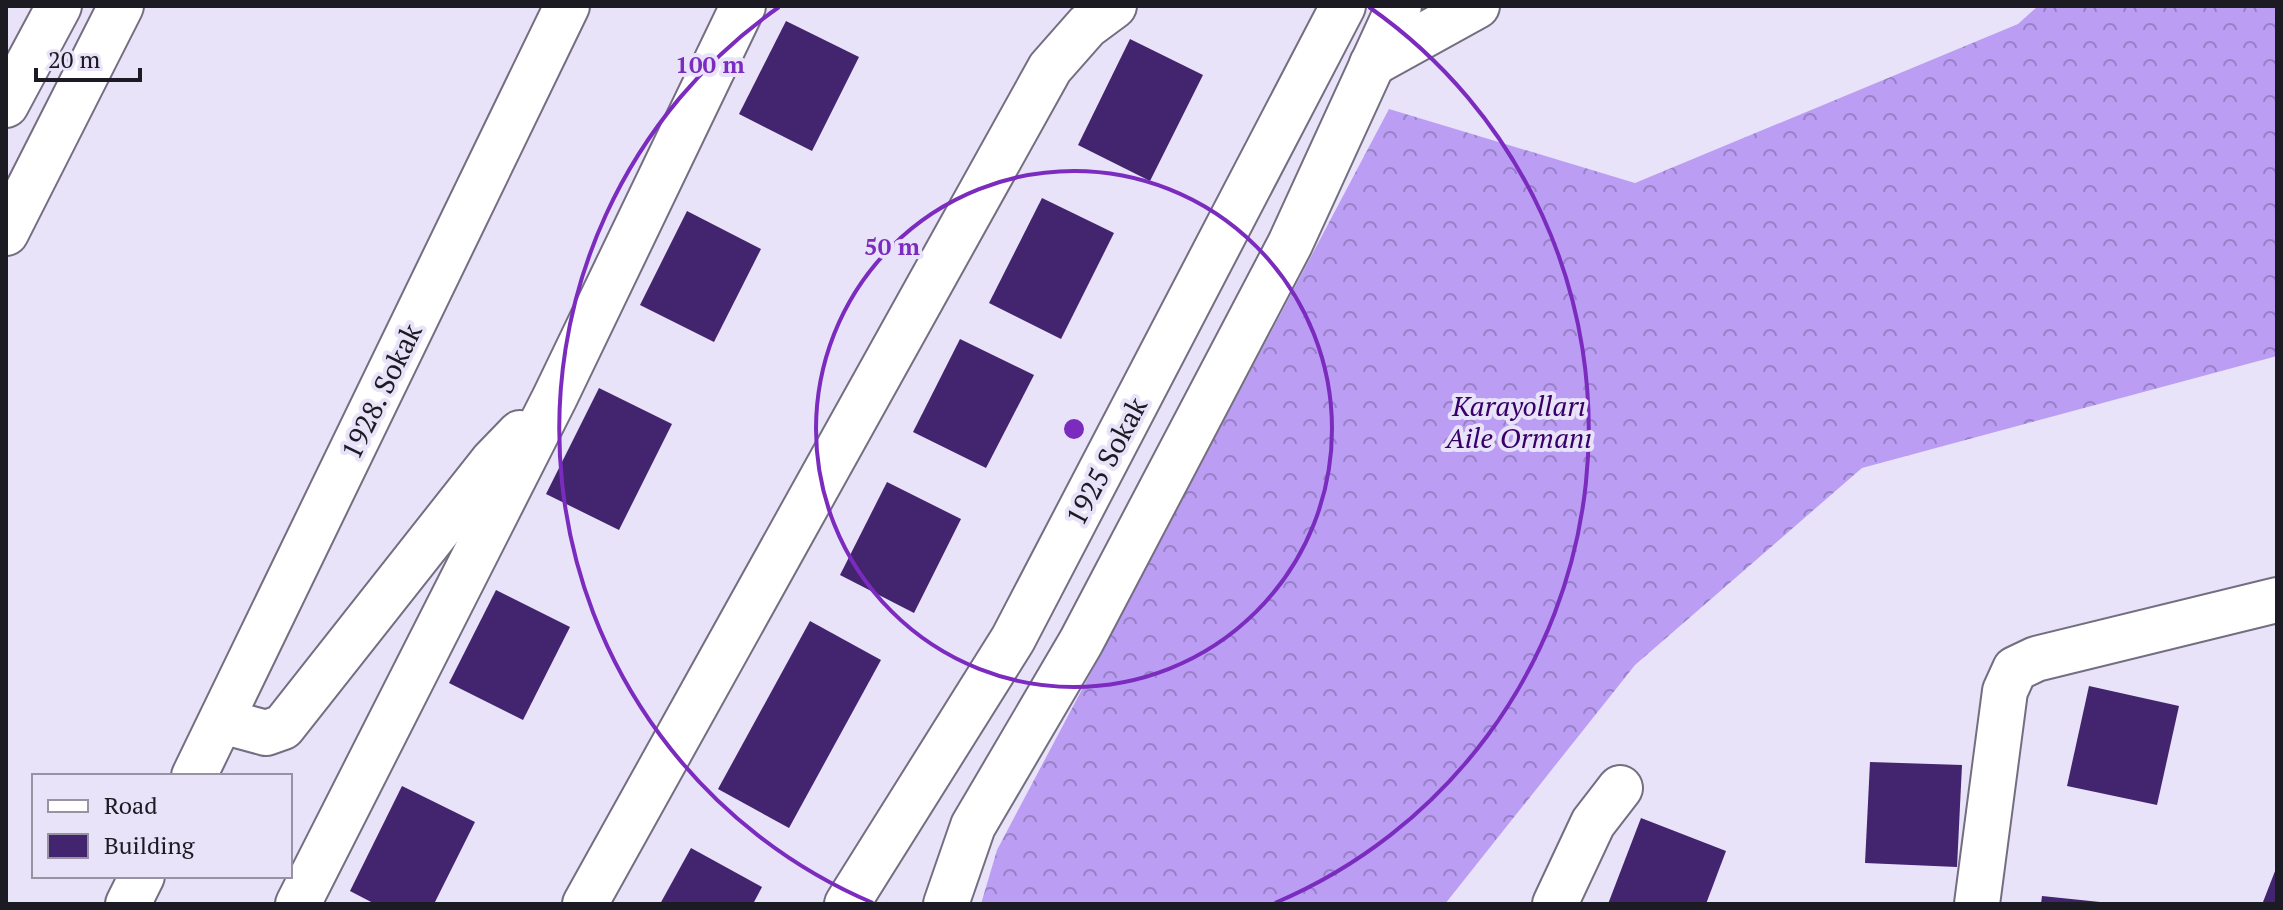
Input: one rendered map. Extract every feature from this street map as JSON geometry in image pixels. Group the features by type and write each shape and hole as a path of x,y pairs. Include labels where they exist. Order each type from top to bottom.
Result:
{"street":[{"path":"6,105 59,6"},
{"path":"6,233 121,6"},
{"name":"1928. Sokak","path":"195,774 567,6"},
{"path":"298,904 555,397 743,6"},
{"path":"585,904 1050,68 1087,26 1114,6"},
{"name":"1925 Sokak","path":"847,904 1013,639 1343,6"},
{"path":"946,904 953,875 994,785 1081,642 1290,244 1399,6"},
{"path":"1372,64 1477,6"},
{"path":"222,721 266,733 283,727 492,462 555,397"},
{"path":"1977,904 2005,691 2015,669 2036,659 2277,600"},
{"path":"1555,904 1593,823 1620,788"},
{"path":"128,904 141,878"}],"green space":[{"name":"Karayolları Aile Ormanı","path":"2038,6 2277,6 2277,356 1862,468 1635,665 1445,904 981,904 997,850 1389,109 1635,183 2018,24"}],"building":[{"path":"786,21 859,57 812,151 739,114"},
{"path":"1130,39 1203,75 1150,181 1078,145"},
{"path":"1042,198 1114,233 1061,339 989,303"},
{"path":"687,211 761,249 714,342 640,305"},
{"path":"960,339 1034,375 986,468 913,432"},
{"path":"599,388 672,424 619,530 546,494"},
{"path":"887,482 961,519 914,613 840,575"},
{"path":"496,590 570,627 523,720 449,683"},
{"path":"810,621 881,660 789,828 718,789"},
{"path":"2089,686 2179,706 2157,805 2067,786"},
{"path":"1870,762 1962,765 1957,867 1865,863"},
{"path":"402,786 475,822 434,904 375,904 350,891"},
{"path":"1641,818 1726,851 1706,904 1608,904"},
{"path":"691,848 762,887 753,904 660,904"},
{"path":"2277,866 2277,904 2267,904 2263,902"},
{"path":"2042,896 2100,902 2100,904 2041,904"}]}
